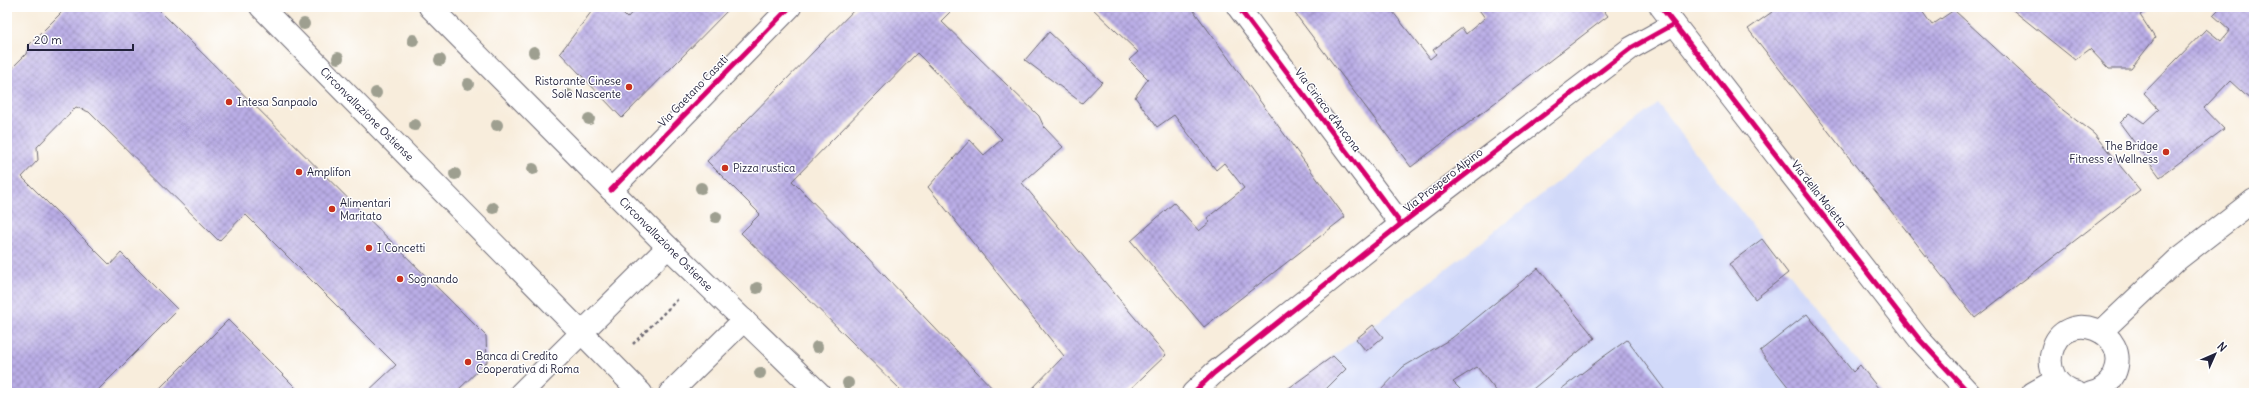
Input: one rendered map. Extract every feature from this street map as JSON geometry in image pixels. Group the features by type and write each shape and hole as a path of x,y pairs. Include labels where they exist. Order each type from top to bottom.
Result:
{"street":[{"name":"Circonvallazione Ostiense","path":"262,7 641,393"},
{"name":"Circonvallazione Ostiense","path":"430,7 668,247 818,393"},
{"name":"Via Gaetano Casati","path":"611,190 790,7"},
{"name":"Via Ciriaco d'Ancona","path":"1238,7 1401,224"},
{"name":"Via della Moletta","path":"1661,7 1919,339 1967,391"},
{"name":"Via Prospero Alpino","path":"1193,393 1214,373 1401,224 1631,48 1674,24"},
{"path":"2101,332 2178,259 2254,200"},
{"path":"521,393 668,247"},
{"path":"670,393 744,320"},
{"path":"2077,393 2063,387 2056,380 2051,369 2050,358 2053,347 2059,337 2068,330 2079,327 2091,327 2101,332 2110,339 2115,348 2118,359 2111,380 2101,391"},
{"path":"2033,393 2056,380"}],"path":[{"path":"631,346 681,297"}],"shaded area":[{"path":"1658,104 1882,393 1282,393 1356,339"}],"building":[{"path":"67,7 156,7 486,336 487,362 455,393 366,393 396,365 245,214 219,241 89,112 76,107 37,147 38,160 22,177 110,265 121,253 178,310 95,393 7,393 7,73 26,54 29,45"},
{"path":"595,7 616,7 627,18 637,7 731,7 622,118 560,53"},
{"path":"857,7 955,7 941,21 1039,116 1044,127 1063,147 1022,183 1166,355 1126,393 1028,393 1064,356 928,187 970,140 984,155 1002,139 917,53 792,181 997,393 904,393 741,233 760,214 707,161"},
{"path":"1091,7 1191,7 1345,217 1204,327 1131,241 1174,203 1199,231 1210,222 1207,218 1244,188 1224,163 1216,170 1174,115 1157,127 1135,97 1148,79 1129,60 1138,52"},
{"path":"1290,7 1389,7 1430,59 1436,54 1433,50 1462,28 1466,34 1485,18 1477,7 1601,7 1608,16 1411,167"},
{"path":"1779,7 1919,7 1932,25 1954,10 2059,107 2094,134 2140,190 1975,318 1748,29"},
{"path":"2009,7 2152,7 2140,15 2155,38 2131,69 2109,69 2090,49 2075,60"},
{"path":"2221,7 2254,7 2254,103 2230,81 2204,108 2224,129 2160,177 2120,123 2130,113 2144,123 2159,109 2144,93 2206,29 2221,41 2230,30 2213,15"},
{"path":"1049,32 1102,82 1082,103 1025,60"},
{"path":"1762,239 1788,273 1755,299 1729,264"},
{"path":"1538,268 1595,338 1528,393 1498,393 1477,367 1453,382 1464,393 1378,393 1403,367 1452,338"},
{"path":"1807,314 1853,372 1860,365 1882,393 1793,393 1760,351"},
{"path":"228,320 301,393 155,393"},
{"path":"1373,325 1383,337 1366,351 1356,339"},
{"path":"1627,340 1667,393 1556,393 1603,357"},
{"path":"1333,356 1346,369 1322,393 1282,393"}],"cycle path":[{"path":"611,190 790,7"},
{"path":"1238,7 1401,224"},
{"path":"1661,7 1919,339 1969,393"},
{"path":"1193,393 1214,373 1401,224 1631,48 1674,24"}],"place":[{"name":"Ristorante Cinese Sole Nascente","path":"629,87"},
{"name":"Intesa Sanpaolo","path":"229,102"},
{"name":"The Bridge Fitness e Wellness","path":"2166,152"},
{"name":"Pizza rustica","path":"725,168"},
{"name":"Amplifon","path":"299,172"},
{"name":"Alimentari Maritato","path":"332,209"},
{"name":"I Concetti","path":"369,248"},
{"name":"Sognando","path":"400,279"},
{"name":"Banca di Credito Cooperativa di Roma","path":"468,362"}]}
